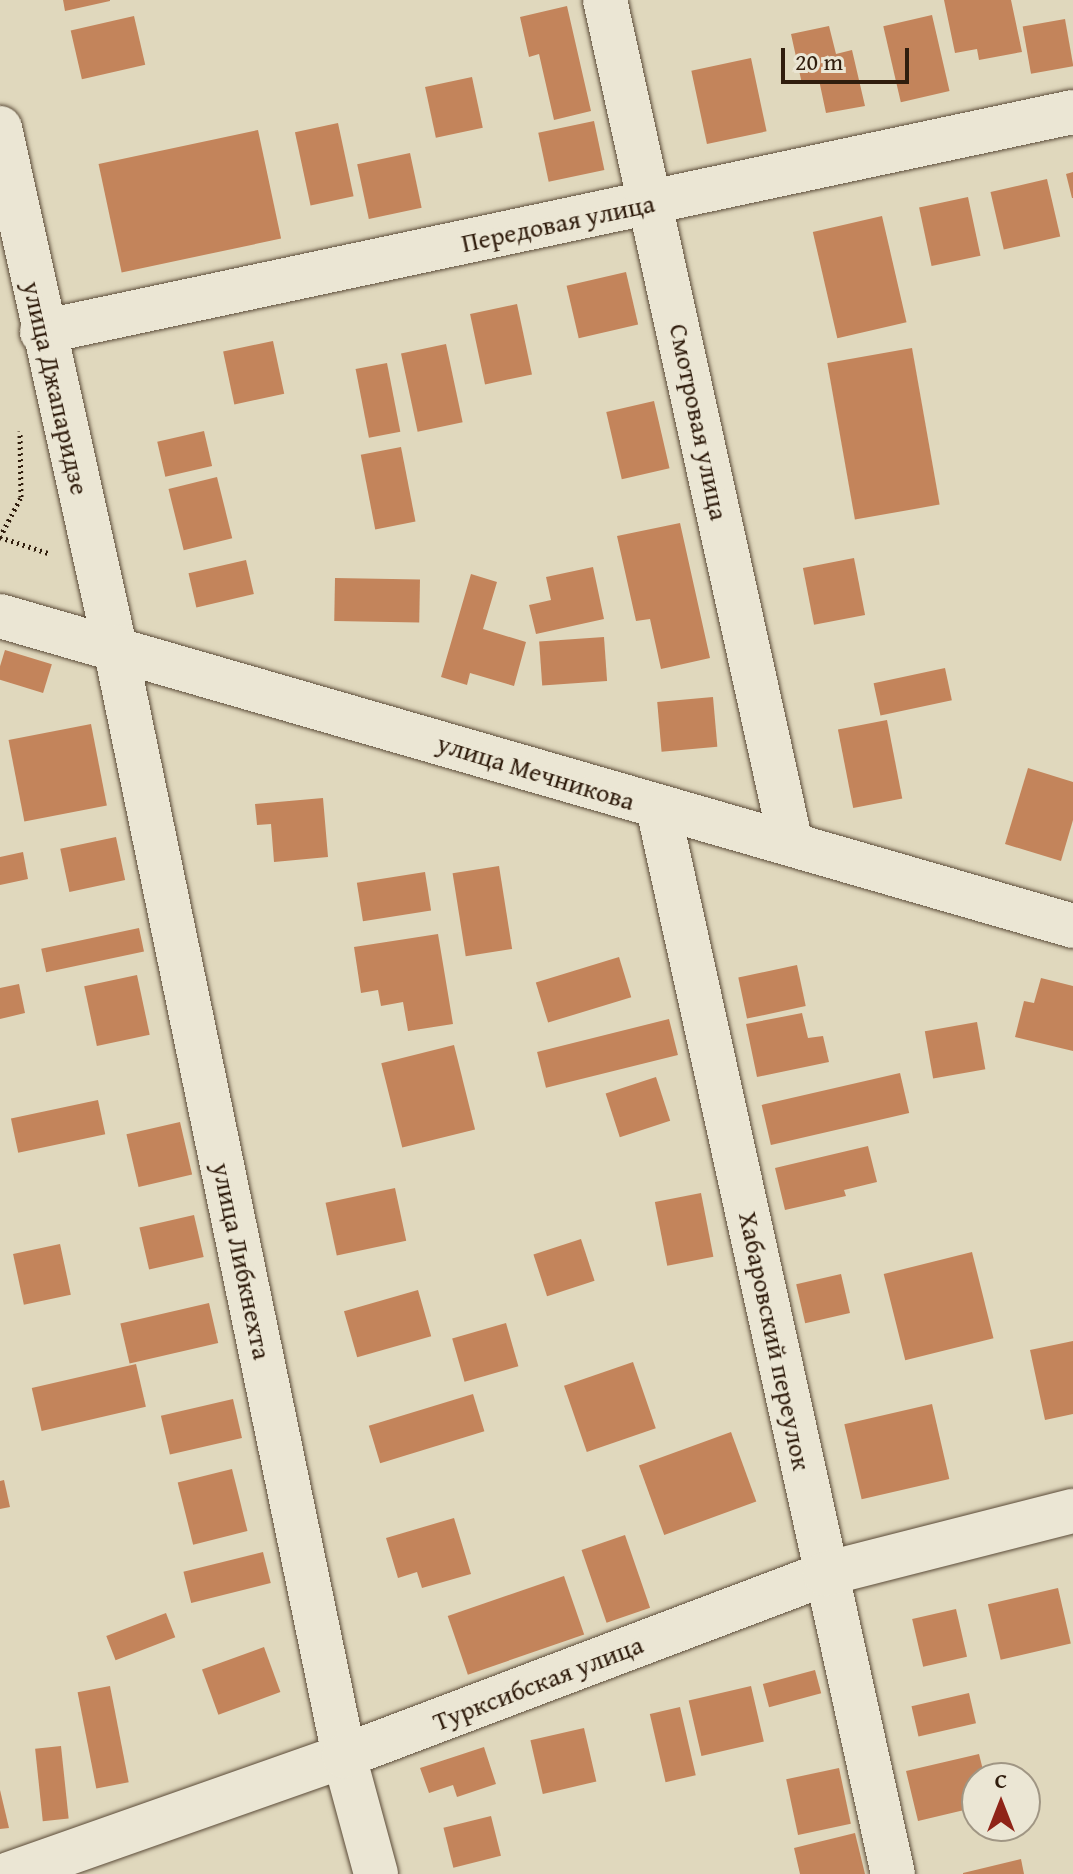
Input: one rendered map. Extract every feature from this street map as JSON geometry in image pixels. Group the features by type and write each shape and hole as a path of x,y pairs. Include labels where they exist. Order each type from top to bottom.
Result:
{"street":[{"name":"Смотровая улица","path":"605,0 791,844"},
{"name":"Передовая улица","path":"42,332 1073,112"},
{"name":"улица Джапаридзе","path":"0,128 42,332 115,647"},
{"name":"улица Мечникова","path":"0,616 1073,926"},
{"name":"улица Либкнехта","path":"115,647 344,1756 376,1874"},
{"name":"Хабаровский переулок","path":"658,808 893,1874"},
{"name":"Турксибская улица","path":"9,1874 344,1756 825,1574 1073,1511"}],"building":[{"path":"63,0 110,0 110,1 65,11"},
{"path":"944,0 1011,0 1022,52 979,60 977,49 955,53"},
{"path":"567,6 591,111 554,120 539,54 529,57 520,17"},
{"path":"932,15 950,91 901,102 883,26"},
{"path":"134,16 145,65 82,79 71,31"},
{"path":"1065,19 1073,66 1031,74 1023,26"},
{"path":"829,26 836,54 852,50 865,106 826,113 819,80 802,84 791,34"},
{"path":"751,58 767,131 707,144 691,71"},
{"path":"472,77 483,128 436,138 425,87"},
{"path":"594,121 604,170 549,182 538,133"},
{"path":"338,123 354,196 311,206 295,132"},
{"path":"258,130 281,239 122,272 99,164"},
{"path":"410,153 422,208 369,219 357,164"},
{"path":"1073,172 1073,198 1072,198 1066,174"},
{"path":"1047,179 1060,236 1004,250 990,192"},
{"path":"968,197 980,256 932,266 919,207"},
{"path":"882,216 907,322 837,338 813,232"},
{"path":"626,272 638,325 579,338 567,286"},
{"path":"517,304 532,374 485,384 470,314"},
{"path":"273,341 284,394 234,404 223,352"},
{"path":"446,344 463,422 418,432 401,354"},
{"path":"912,348 940,505 855,520 827,363"},
{"path":"387,363 400,432 369,438 356,369"},
{"path":"654,401 670,468 622,479 606,412"},
{"path":"204,431 212,466 165,477 157,442"},
{"path":"401,447 416,522 375,529 361,455"},
{"path":"217,477 232,538 184,550 168,489"},
{"path":"680,523 710,658 661,669 650,619 636,621 617,536"},
{"path":"854,558 865,615 814,625 803,568"},
{"path":"246,560 254,594 196,607 189,573"},
{"path":"593,567 604,619 536,634 529,605 551,600 546,577"},
{"path":"471,574 497,582 483,629 526,642 514,686 470,673 467,685 441,677"},
{"path":"335,578 420,579 419,622 334,621"},
{"path":"604,637 607,681 542,685 539,642"},
{"path":"5,650 52,664 43,693 0,680"},
{"path":"945,668 952,700 880,715 874,683"},
{"path":"713,697 717,747 662,752 657,702"},
{"path":"887,720 902,799 853,808 838,730"},
{"path":"91,724 107,805 24,822 9,740"},
{"path":"1028,768 1073,782 1073,820 1061,861 1005,844"},
{"path":"323,798 328,857 274,862 271,824 257,825 255,804"},
{"path":"116,837 125,880 69,892 60,849"},
{"path":"23,852 28,879 0,885 0,857"},
{"path":"499,866 512,949 466,956 453,873"},
{"path":"425,872 431,911 363,921 357,883"},
{"path":"139,928 144,951 46,972 41,949"},
{"path":"438,934 453,1024 408,1031 403,1002 381,1006 378,990 361,993 354,947"},
{"path":"619,957 631,997 548,1023 536,982"},
{"path":"797,965 806,1006 747,1019 738,977"},
{"path":"137,975 150,1035 97,1046 84,986"},
{"path":"1041,978 1073,986 1073,1051 1015,1037 1024,1001 1034,1003"},
{"path":"19,984 25,1013 0,1019 0,988"},
{"path":"802,1013 808,1038 823,1036 829,1062 757,1077 746,1024"},
{"path":"669,1019 678,1055 546,1088 537,1052"},
{"path":"977,1022 985,1069 933,1078 925,1031"},
{"path":"454,1045 475,1129 402,1148 381,1063"},
{"path":"900,1073 909,1113 771,1145 762,1105"},
{"path":"656,1077 670,1121 620,1137 606,1093"},
{"path":"98,1100 105,1134 18,1153 11,1119"},
{"path":"180,1122 192,1175 139,1187 126,1134"},
{"path":"868,1146 877,1182 844,1190 846,1196 785,1210 775,1168"},
{"path":"395,1188 406,1241 337,1256 326,1203"},
{"path":"701,1193 713,1257 667,1266 655,1202"},
{"path":"194,1215 204,1257 149,1269 139,1228"},
{"path":"581,1239 595,1281 547,1296 533,1254"},
{"path":"60,1244 71,1295 24,1305 13,1254"},
{"path":"972,1252 994,1338 905,1360 884,1274"},
{"path":"841,1274 850,1313 805,1323 796,1284"},
{"path":"418,1290 431,1336 357,1357 344,1311"},
{"path":"209,1303 218,1343 130,1363 120,1323"},
{"path":"506,1323 518,1366 465,1382 452,1338"},
{"path":"1073,1341 1073,1414 1045,1420 1030,1350"},
{"path":"633,1362 656,1428 587,1452 564,1386"},
{"path":"136,1364 146,1407 42,1431 32,1388"},
{"path":"473,1394 484,1431 380,1463 369,1426"},
{"path":"233,1399 242,1438 170,1455 161,1416"},
{"path":"932,1404 949,1479 862,1499 844,1424"},
{"path":"731,1432 756,1502 664,1535 639,1466"},
{"path":"232,1469 247,1531 193,1545 178,1483"},
{"path":"4,1480 10,1507 0,1509 0,1481"},
{"path":"454,1518 471,1574 422,1588 417,1572 398,1578 386,1538"},
{"path":"625,1535 650,1608 607,1623 582,1550"},
{"path":"263,1552 271,1583 191,1603 183,1572"},
{"path":"564,1576 584,1635 468,1675 448,1616"},
{"path":"1058,1588 1071,1644 1001,1660 988,1604"},
{"path":"956,1609 967,1657 923,1667 912,1619"},
{"path":"166,1613 175,1637 116,1660 106,1636"},
{"path":"264,1647 280,1692 218,1715 202,1670"},
{"path":"815,1670 821,1693 769,1707 763,1684"},
{"path":"110,1686 129,1782 96,1788 78,1692"},
{"path":"751,1686 764,1742 701,1756 689,1700"},
{"path":"969,1693 976,1723 918,1736 912,1706"},
{"path":"680,1707 696,1775 666,1782 650,1714"},
{"path":"584,1728 596,1782 543,1794 530,1740"},
{"path":"61,1746 69,1819 43,1821 35,1749"},
{"path":"484,1747 496,1784 457,1797 453,1785 429,1793 420,1768"},
{"path":"979,1754 981,1762 961,1762 961,1811 918,1821 906,1771"},
{"path":"839,1768 851,1824 798,1835 786,1779"},
{"path":"0,1790 9,1828 0,1829"},
{"path":"491,1816 501,1856 453,1868 443,1828"},
{"path":"855,1833 865,1874 800,1874 794,1848"},
{"path":"1021,1859 1024,1874 963,1874 963,1873"}]}
